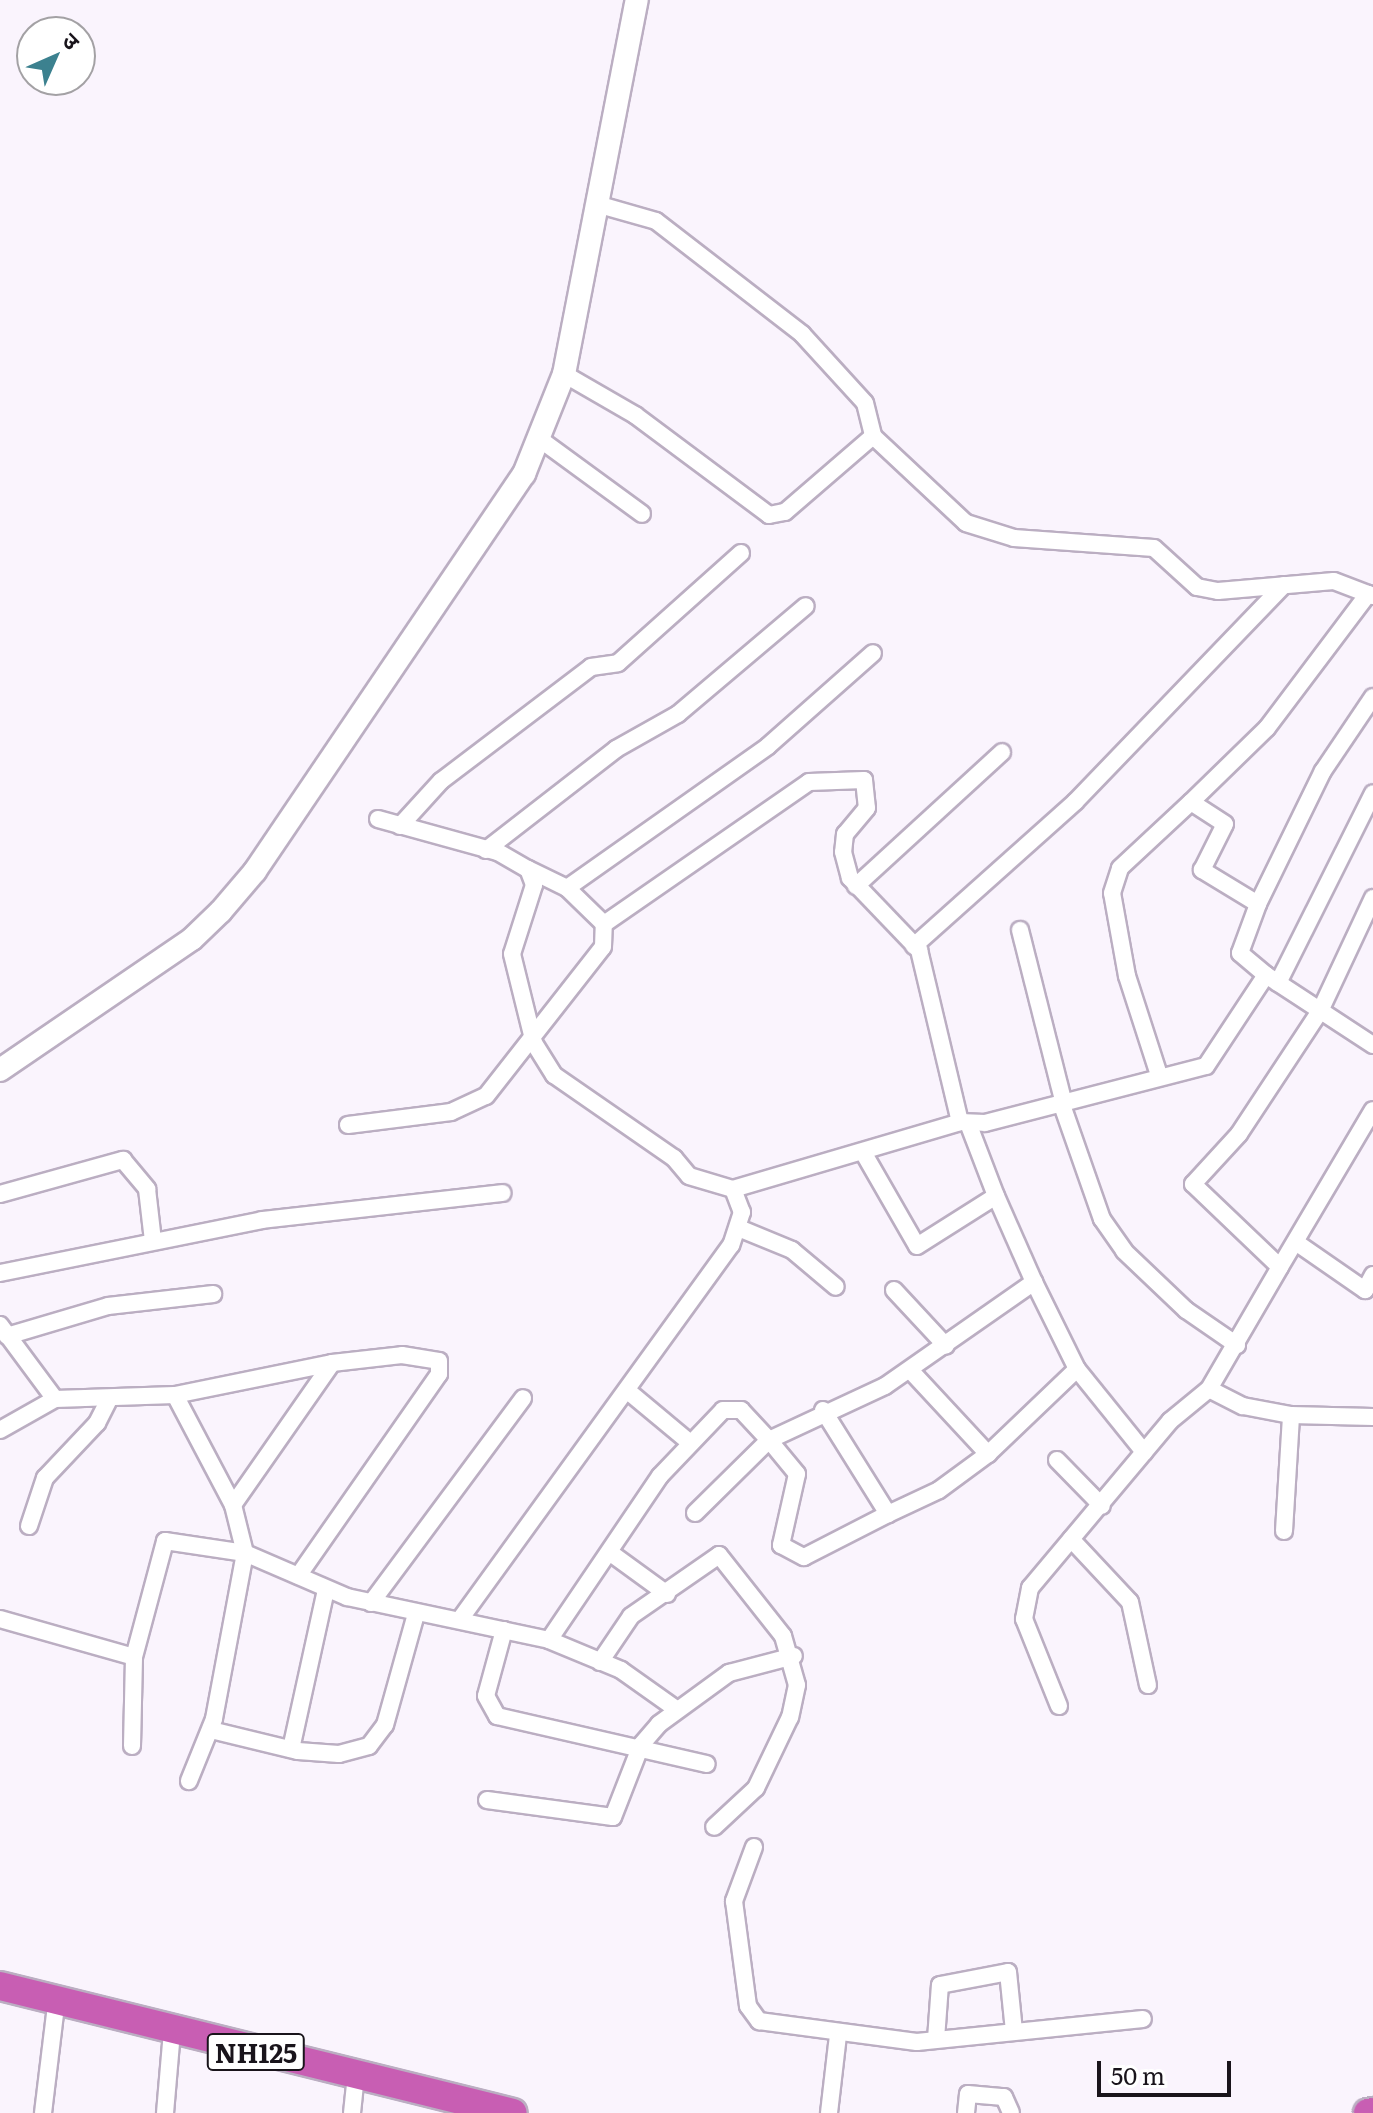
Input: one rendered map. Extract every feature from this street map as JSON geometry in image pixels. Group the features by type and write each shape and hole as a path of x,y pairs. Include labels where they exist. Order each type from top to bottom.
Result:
{"highway":[{"name":"NH125","path":"0,1986 56,2005 513,2113"}],"street":[{"path":"0,1070 192,939 255,871 541,440 564,374 600,205 637,0"},
{"path":"600,205 656,221 802,334 865,403 873,436 913,481 986,533 1132,542 1154,548 1197,587 1218,591 1334,581 1371,595 1267,728 1120,868 1112,893 1127,976 1159,1075"},
{"path":"564,374 635,415 769,515 785,512 873,436"},
{"path":"541,440 642,514"},
{"path":"400,826 441,781 591,667 618,663 741,553"},
{"path":"914,946 1075,802 1284,585"},
{"path":"486,850 616,749 678,714 806,606"},
{"path":"567,888 768,746 873,653"},
{"path":"1370,707 1323,771 1258,904 1240,953 1272,979 1373,1045"},
{"path":"856,886 1002,752"},
{"path":"604,924 809,782 864,780 867,808 845,834 843,852 856,886 914,946 964,1122 1034,1282 1077,1369 1144,1452"},
{"path":"528,869 534,885 512,954 534,1043 554,1075 689,1176 733,1189 964,1122 1063,1105 1159,1075 1206,1066 1272,979 1373,793"},
{"path":"1191,802 1225,824 1202,870 1258,904"},
{"path":"348,1125 471,1105 534,1043 603,947 604,924 567,888 486,850 378,819"},
{"path":"1280,1267 1193,1184 1239,1134 1320,1011 1373,898"},
{"path":"1020,930 1063,1105 1102,1219 1117,1240 1186,1310 1237,1345"},
{"path":"1059,1706 1024,1603 1044,1564 1102,1506 1144,1452 1209,1389 1373,1110"},
{"path":"863,1152 917,1246 996,1196"},
{"path":"0,1194 123,1160 147,1189 153,1241"},
{"path":"460,1619 629,1392 741,1229 733,1189"},
{"path":"0,1273 153,1241 502,1193"},
{"path":"741,1229 792,1250 836,1287"},
{"path":"1297,1243 1365,1290 1373,1275"},
{"path":"695,1513 769,1440 823,1410 910,1370 1034,1282"},
{"path":"894,1290 946,1346"},
{"path":"55,1399 3,1331 108,1306 213,1294"},
{"path":"0,1430 55,1399 175,1395 332,1363 425,1355 441,1366 298,1576"},
{"path":"233,1505 332,1363"},
{"path":"549,1640 689,1442 734,1408 769,1440 797,1474 781,1545 804,1557 939,1490 988,1454 1077,1369"},
{"path":"910,1370 988,1454"},
{"path":"1209,1389 1243,1406 1291,1415 1373,1417"},
{"path":"629,1392 689,1442"},
{"path":"175,1395 233,1505 245,1553 211,1730 189,1781"},
{"path":"371,1603 523,1398"},
{"path":"29,1526 45,1478 97,1423 109,1399"},
{"path":"823,1410 888,1514"},
{"path":"1284,1531 1291,1415"},
{"path":"1057,1460 1102,1506"},
{"path":"1071,1539 1130,1602 1148,1685"},
{"path":"132,1746 134,1657 165,1541 245,1553 326,1590 371,1603 416,1614 460,1619 549,1640 600,1662 676,1709"},
{"path":"612,1554 667,1594"},
{"path":"600,1662 623,1624 719,1555 794,1656 797,1685 769,1767 714,1827"},
{"path":"291,1749 326,1590"},
{"path":"211,1730 291,1749 339,1754 380,1738 416,1614"},
{"path":"0,1619 134,1657"},
{"path":"504,1630 486,1696 497,1716 641,1745 707,1764"},
{"path":"487,1800 613,1817 641,1745 676,1709 729,1673 794,1656"},
{"path":"754,1847 734,1901 751,2014 838,2035 936,2039 1143,2019"},
{"path":"936,2039 940,1985 1008,1972 1014,2031"},
{"path":"43,2113 56,2005"},
{"path":"165,2113 172,2031"},
{"path":"829,2113 838,2035"},
{"path":"352,2113 356,2077"},
{"path":"966,2113 968,2094 1004,2097 1011,2113"}]}
